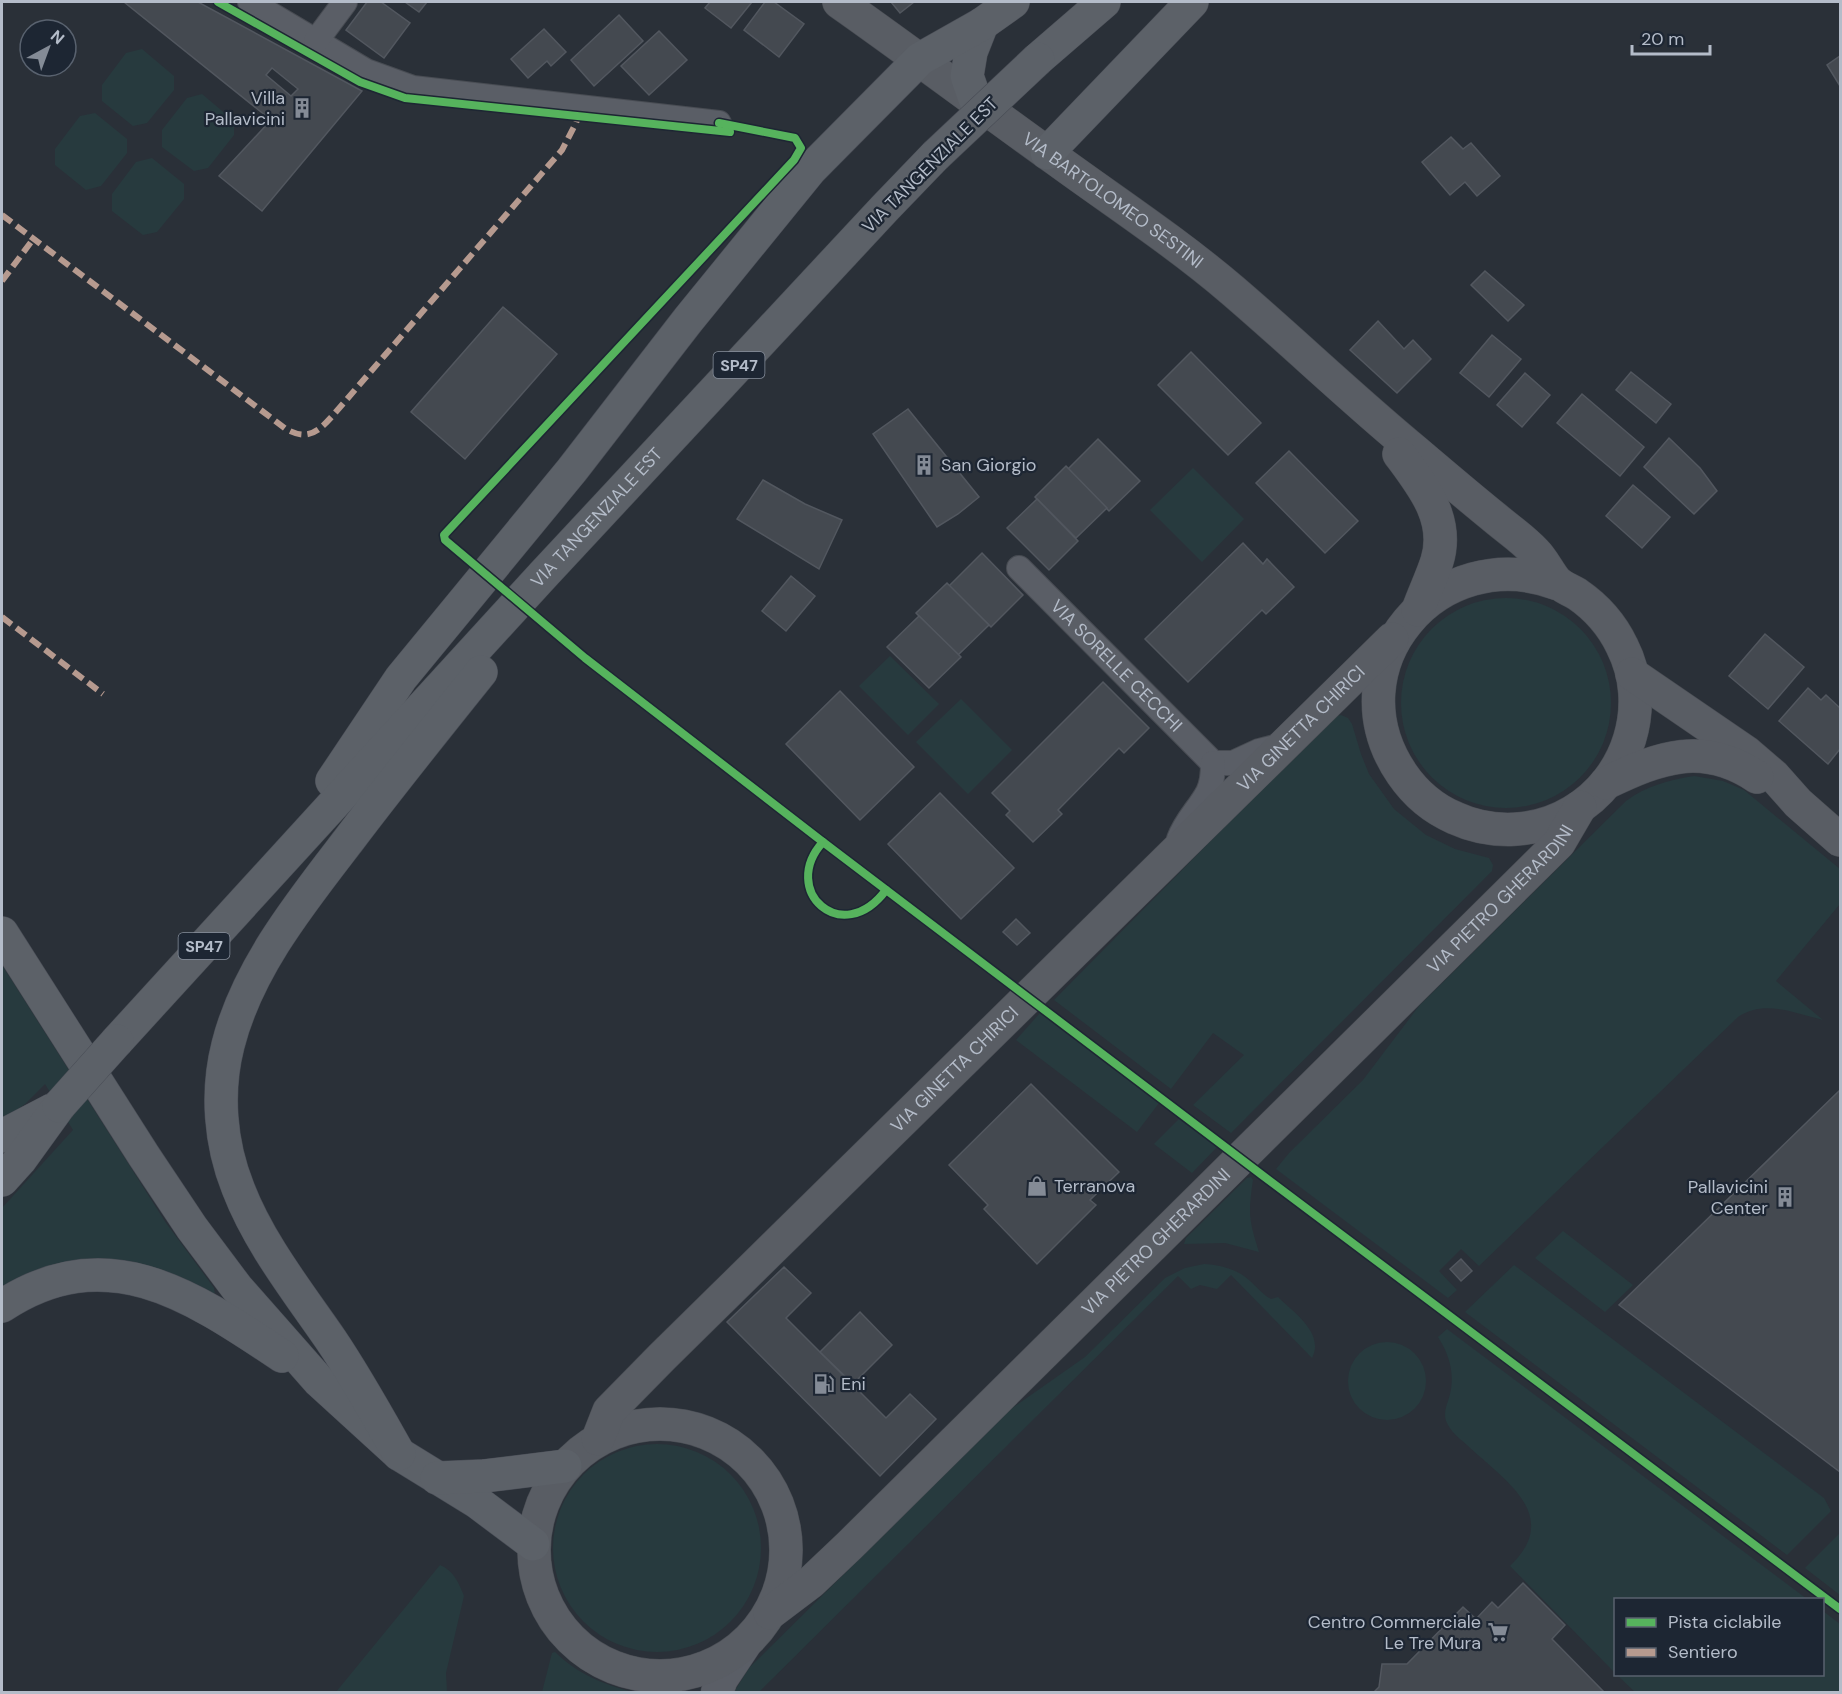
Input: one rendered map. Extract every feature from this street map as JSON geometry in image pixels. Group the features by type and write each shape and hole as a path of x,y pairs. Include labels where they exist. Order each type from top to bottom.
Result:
{"main road":[{"name":"VIA BARTOLOMEO SESTINI","path":"839,2 1173,243 1232,290 1372,416"},
{"path":"291,850 346,760 401,678 572,470 688,320 810,171 920,59 982,24 1013,2"},
{"name":"VIA TANGENZIALE EST","path":"2,1160 59,1106 543,575 935,156 1038,59 1104,2"},
{"path":"1047,153 1192,2"},
{"path":"975,99 968,76 970,52 982,24"},
{"path":"1372,416 1532,548 1558,584 1589,603 1606,620 1625,651 1632,674 1636,703 1632,731 1622,759 1606,783 1580,807 1561,818 1540,826 1519,829 1497,829 1454,818 1424,798 1408,783 1392,758 1384,737 1380,716 1383,672 1389,651 1409,621 1437,561 1440,539 1429,496 1372,416"},
{"name":"VIA GINETTA CHIRICI","path":"598,1439 609,1411 662,1357 1443,590 1484,575 1515,574 1558,584"},
{"path":"399,1454 344,1359 264,1239 238,1191 225,1147 221,1098 223,1067 228,1044 243,1004 286,926 381,797 495,654 543,575"},
{"path":"1632,674 1746,752 1840,840"},
{"path":"1606,783 1660,760 1686,755 1703,756 1721,759 1743,768 1798,803"},
{"name":"VIA PIETRO GHERARDINI","path":"770,1613 811,1582 849,1546 1559,843 1580,807"},
{"path":"2,933 192,1227 237,1288 319,1381 399,1454 477,1502 533,1544"},
{"path":"2,1136 59,1106"},
{"name":"VIA TANGENZIALE EST","path":"2,1180 20,1160 59,1106"},
{"path":"2,1306 35,1288 64,1280 95,1275 124,1276 142,1280 197,1303 319,1381"},
{"path":"662,1423 704,1432 724,1441 742,1454 757,1470 770,1488 779,1508 786,1551 779,1593 770,1613 746,1642 714,1664 694,1672 674,1676 659,1684 614,1668 588,1654 566,1634 544,1601 534,1563 533,1544 536,1523 542,1502 552,1483 575,1455 598,1439 618,1430 662,1423"},
{"path":"437,1478 484,1476 565,1466"}],"street":[{"path":"250,2 366,71 413,88 719,123"},
{"path":"316,41 345,2"},
{"name":"VIA SORELLE CECCHI","path":"1019,568 1214,763"},
{"path":"1175,851 1186,823 1207,794 1214,763 1233,763 1259,750 1285,744"},
{"path":"717,1692 722,1679 746,1642"}],"green space":[{"path":"142,49 174,76 174,90 147,123 133,126 102,101 102,85 126,53"},
{"path":"202,94 234,121 234,135 208,168 194,171 162,147 162,130 187,98"},
{"path":"95,113 127,139 127,153 101,186 86,190 55,165 55,149 80,116"},
{"path":"152,158 184,184 184,199 157,232 143,235 112,211 112,194 136,162"},
{"path":"1193,468 1244,519 1202,562 1150,510"},
{"path":"1506,598 1526,600 1546,606 1564,616 1580,629 1593,645 1603,663 1609,683 1611,703 1609,723 1603,743 1593,761 1580,777 1564,790 1546,800 1526,806 1506,808 1486,806 1466,800 1448,790 1432,777 1419,761 1409,743 1403,723 1401,703 1403,683 1409,663 1419,645 1432,629 1448,616 1466,606 1486,600"},
{"path":"890,656 939,704 908,735 859,686"},
{"path":"961,699 1012,750 968,794 916,742"},
{"path":"1341,715 1348,718 1352,724 1369,774 1394,809 1426,835 1455,849 1489,858 1493,865 1492,871 1231,1133 1193,1105 1244,1055 1213,1033 1171,1089 1054,1000 1329,721"},
{"path":"1694,776 1723,781 1744,790 1840,869 1840,904 1776,981 1823,1020 1791,1011 1769,1008 1758,1009 1738,1017 1479,1266 1461,1249 1439,1271 1457,1290 1448,1298 1276,1169 1289,1153 1363,1080 1419,1006 1626,801 1658,784"},
{"path":"2,965 166,1223 214,1288 215,1295 192,1286 2,1294 2,1208 73,1130 45,1084 25,1104 2,1121"},
{"path":"1040,1013 1159,1103 1137,1132 1016,1040"},
{"path":"1179,1119 1217,1147 1192,1173 1154,1144"},
{"path":"1251,1177 1253,1180 1250,1217 1259,1252 1225,1243 1184,1244 1186,1238 1247,1178"},
{"path":"1563,1231 1633,1285 1605,1312 1535,1258"},
{"path":"1204,1264 1234,1270 1271,1299 1278,1297 1299,1316 1311,1332 1315,1349 1312,1358 1231,1275 1217,1289 1200,1285 1191,1289 1178,1276 759,1692 734,1692 749,1668 1011,1409 1085,1357 1165,1278 1185,1268"},
{"path":"1514,1265 1824,1498 1831,1511 1787,1555 1465,1312"},
{"path":"1447,1329 1806,1598 1614,1598 1614,1672 1510,1566 1525,1548 1531,1530 1529,1515 1511,1485 1455,1434 1446,1421 1445,1410 1450,1394 1451,1371 1448,1357 1438,1337"},
{"path":"1387,1342 1402,1345 1414,1354 1423,1366 1426,1381 1423,1396 1414,1408 1402,1417 1387,1420 1372,1417 1360,1408 1351,1396 1348,1381 1351,1366 1360,1354 1372,1345"},
{"path":"647,1444 667,1444 687,1448 706,1456 731,1474 744,1490 753,1508 761,1538 757,1578 753,1588 744,1606 731,1622 715,1635 687,1648 667,1652 647,1652 627,1648 608,1640 583,1622 570,1606 557,1578 553,1558 553,1538 557,1518 565,1499 583,1474 599,1461 627,1448"},
{"path":"1840,1533 1840,1595 1805,1568"},
{"path":"440,1565 452,1574 464,1596 446,1673 447,1692 336,1692"},
{"path":"1824,1612 1840,1624 1840,1692 1635,1692 1618,1676 1824,1676"},
{"path":"555,1652 591,1677 633,1692 542,1692 552,1653"}],"building":[{"name":"Villa Pallavicini","path":"124,2 198,2 362,91 262,211 219,176 271,120","holes":["272,68 298,89 291,96 266,75"]},
{"path":"367,2 381,2 410,23 384,58 346,30"},
{"path":"405,2 427,2 419,12"},
{"path":"710,2 752,2 731,28 705,8"},
{"path":"765,2 774,2 804,24 779,57 744,30"},
{"path":"891,2 914,2 900,13"},
{"path":"619,15 643,41 594,86 571,60"},
{"path":"544,29 566,52 551,66 547,61 528,78 511,59"},
{"path":"659,31 687,60 649,95 621,66"},
{"path":"1840,56 1840,86 1827,65"},
{"path":"1451,137 1463,149 1471,143 1500,176 1477,196 1465,182 1450,195 1422,162"},
{"path":"1485,271 1524,305 1508,321 1471,285"},
{"path":"503,307 557,354 465,459 411,412"},
{"path":"1378,321 1404,349 1413,340 1431,359 1397,393 1350,350"},
{"path":"1492,335 1521,359 1489,397 1460,373"},
{"path":"1191,352 1261,423 1228,455 1158,385"},
{"path":"1631,372 1671,404 1656,423 1616,390"},
{"path":"1525,373 1550,395 1522,427 1497,405"},
{"path":"1582,394 1644,447 1620,476 1557,423"},
{"name":"San Giorgio","path":"908,409 979,497 937,527 873,434"},
{"path":"1669,438 1700,468 1717,491 1694,514 1644,467"},
{"path":"1098,439 1140,481 1109,511 1068,469"},
{"path":"1289,451 1358,521 1325,553 1256,483"},
{"path":"1066,466 1107,508 1076,538 1035,497"},
{"path":"763,480 805,504 842,520 819,569 737,519"},
{"path":"1633,485 1670,517 1642,548 1606,516"},
{"path":"1037,499 1078,541 1049,570 1007,528"},
{"path":"1243,543 1263,564 1267,559 1294,587 1266,614 1262,610 1188,682 1145,639"},
{"path":"982,553 1023,595 991,627 949,586"},
{"path":"791,576 815,596 786,631 762,611"},
{"path":"947,583 989,625 958,655 916,613"},
{"path":"919,616 961,657 929,688 887,647"},
{"path":"1765,634 1804,667 1768,709 1729,676"},
{"path":"1103,682 1149,728 1124,753 1119,748 1058,810 1062,814 1033,842 1006,815 1010,811 992,793"},
{"path":"1808,688 1821,700 1826,695 1840,708 1840,749 1828,764 1779,721"},
{"path":"840,691 914,767 860,820 786,744"},
{"path":"940,793 1014,868 961,919 888,844"},
{"path":"1016,919 1030,933 1017,945 1003,932"},
{"name":"Terranova","path":"1031,1084 1119,1172 1090,1200 1096,1205 1037,1264 984,1209 988,1205 949,1165"},
{"name":"Pallavicini Center","path":"1840,1090 1840,1472 1619,1305"},
{"path":"1461,1259 1472,1271 1461,1281 1450,1269"},
{"path":"784,1267 811,1293 786,1318 886,1418 910,1394 936,1419 880,1476 727,1322"},
{"path":"860,1312 892,1345 853,1384 820,1352"},
{"name":"Centro Commerciale Le Tre Mura","path":"1523,1583 1565,1625 1552,1639 1604,1692 1374,1692 1379,1687 1382,1664 1407,1664 1463,1607 1476,1619 1492,1602 1498,1608"}],"marked path":[{"path":"2,215 286,429 294,433 308,434 319,429 335,413 562,150 580,112"},
{"path":"2,281 34,238"},
{"path":"2,617 103,694"}],"cycle path":[{"path":"218,2 360,82 405,98 730,132"},
{"path":"719,123 795,138 801,148 794,160 444,535 445,540 585,658 823,842 1840,1609"},
{"path":"823,842 811,860 808,878 812,894 822,906 835,913 851,914 869,907 886,890"}],"place":[{"name":"Villa Pallavicini","path":"302,108"},
{"name":"San Giorgio","path":"924,465"},
{"name":"Terranova","path":"1037,1186"},
{"name":"Pallavicini Center","path":"1785,1197"},
{"name":"Eni","path":"824,1384"},
{"name":"Centro Commerciale Le Tre Mura","path":"1498,1632"}]}
